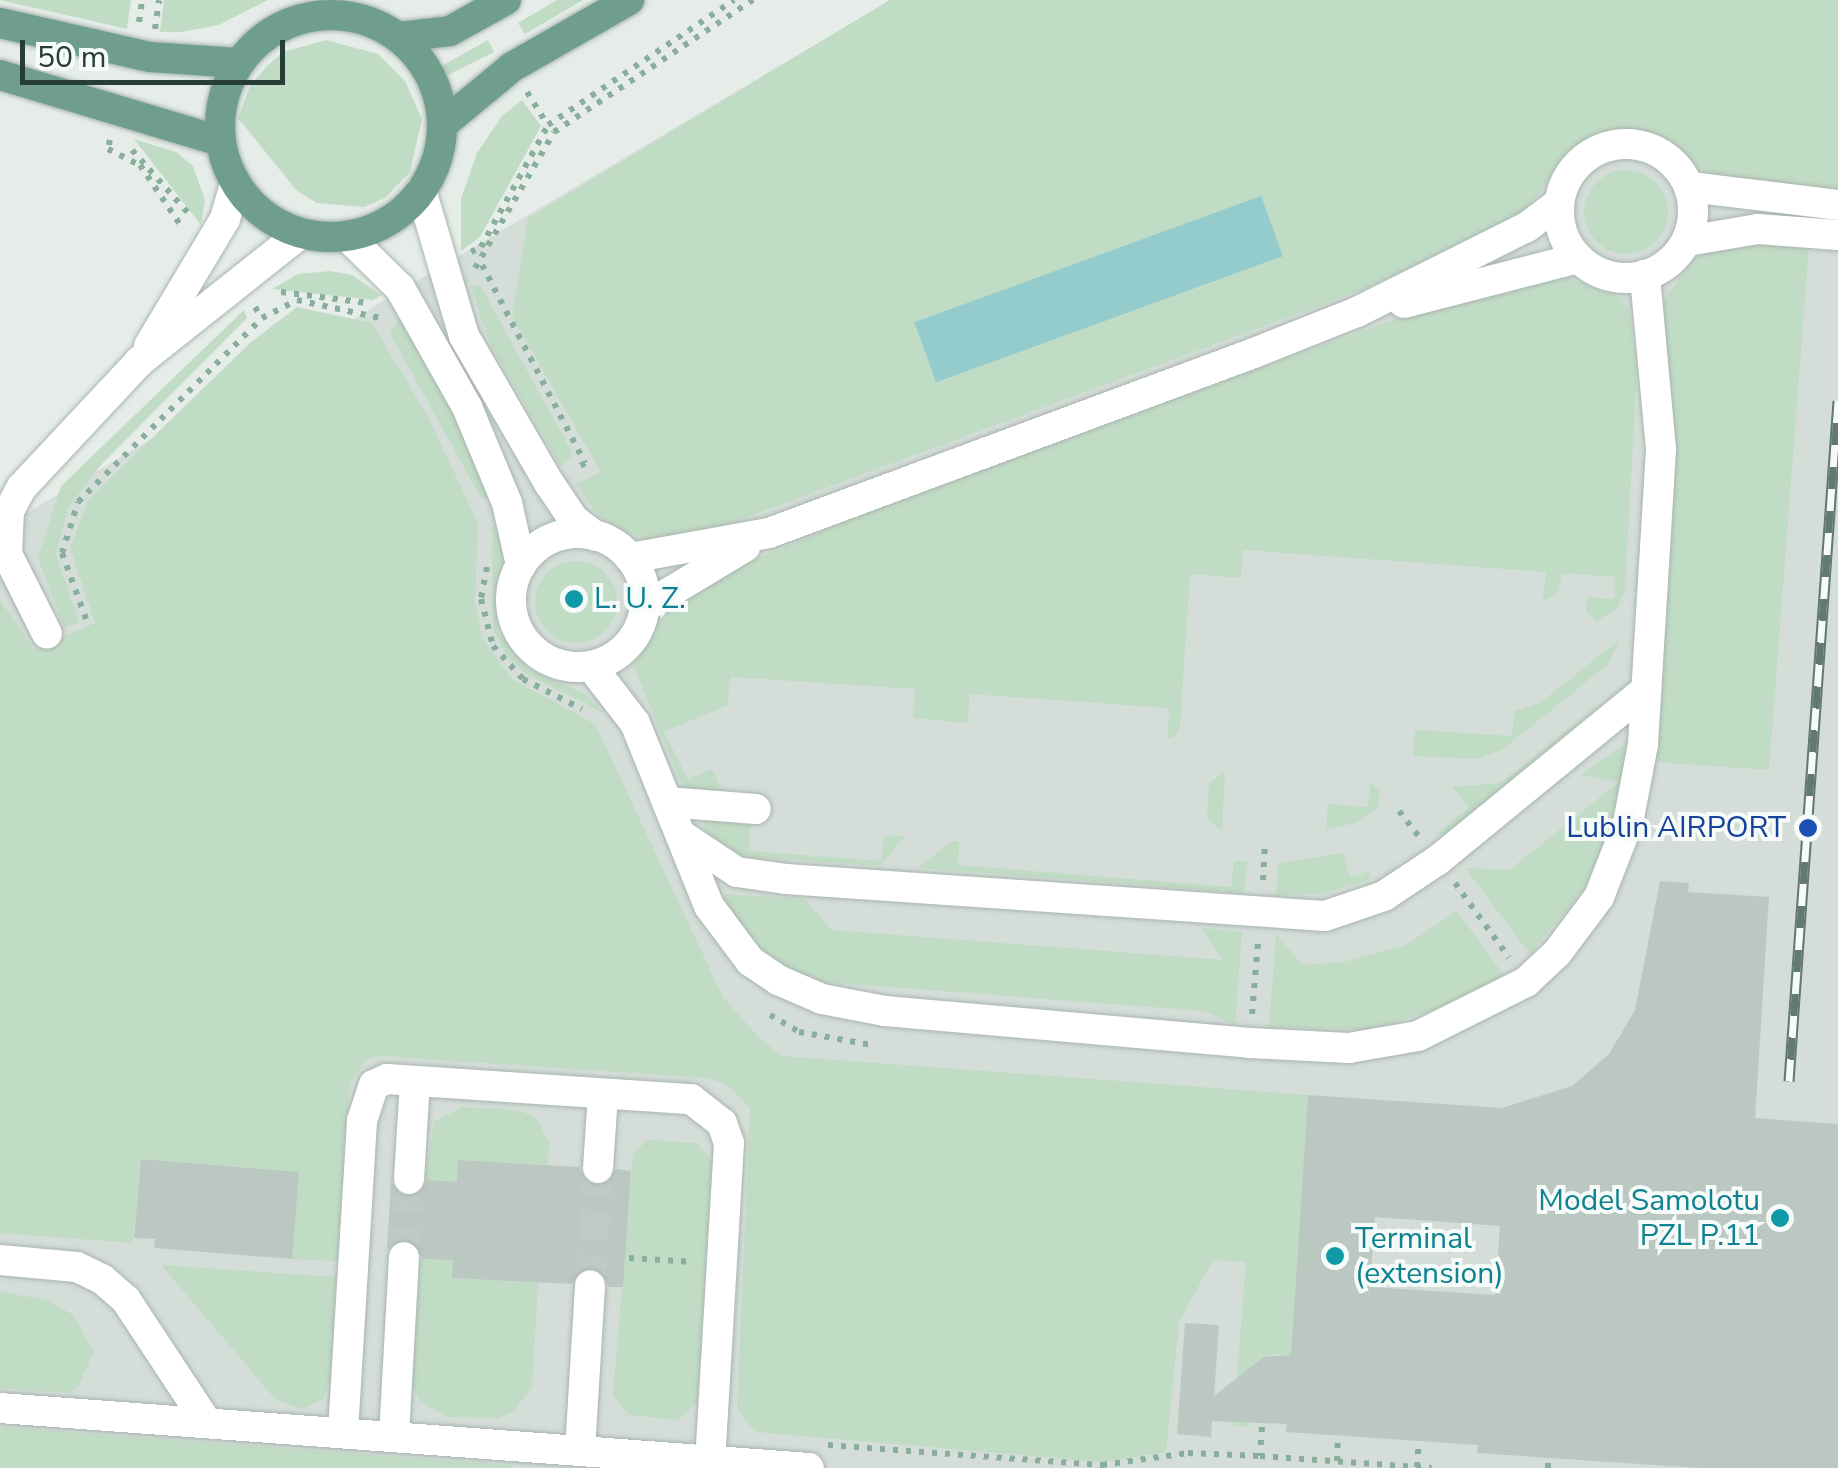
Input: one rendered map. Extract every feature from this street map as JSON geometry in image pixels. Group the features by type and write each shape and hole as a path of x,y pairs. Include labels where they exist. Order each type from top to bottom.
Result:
{"main road":[{"path":"399,37 450,31 506,0"},
{"path":"442,125 512,68 629,0"},
{"path":"313,15 358,18 399,37 435,86 442,125 437,160 422,190 396,216 347,236 301,233 264,215 236,184 220,141 222,100 238,63 270,32 313,15"},
{"path":"0,23 150,56 238,63"},
{"path":"0,75 220,141"}],"street":[{"path":"347,236 400,288 467,407 506,503 521,565 511,597 518,631 556,664 590,666 621,652 645,607 769,533 1357,312 1528,227 1559,202 1575,166 1618,144 1666,155 1690,186 1694,214 1687,241 1676,256 1646,275 1609,276 1578,258 1562,232 1559,202"},
{"path":"140,362 226,219 236,184"},
{"path":"1690,186 1838,205"},
{"path":"422,190 464,336 574,520 630,558 645,607"},
{"path":"1687,241 1758,230 1838,235"},
{"path":"47,634 7,554 4,512 22,487 140,362 301,233"},
{"path":"1357,312 1578,258"},
{"path":"590,666 634,723 698,885 727,935 778,980 822,998 886,1011 1349,1048 1403,1040 1462,1020 1526,982 1582,926 1610,871 1638,780 1661,450 1646,275"},
{"path":"630,558 769,533"},
{"path":"521,565 562,535 595,536"},
{"path":"681,836 736,872 770,876 1260,916 1353,910 1438,860 1646,690"},
{"path":"667,802 756,809"},
{"path":"343,1432 365,1096 387,1079 691,1099 722,1123 729,1143 710,1460"},
{"path":"408,1180 415,1081"},
{"path":"598,1168 603,1095"},
{"path":"394,1436 404,1258"},
{"path":"0,1260 77,1267 102,1279 126,1300 207,1424"},
{"path":"580,1450 590,1285"},
{"path":"0,1408 394,1436 542,1457 580,1450 710,1460 817,1456"}],"path":[{"path":"548,125 734,0"},
{"path":"566,122 753,0"},
{"path":"482,265 586,463 549,483"},
{"path":"86,619 62,553 78,502 262,318"},
{"path":"1399,812 1526,982"},
{"path":"1250,1043 1265,846"},
{"path":"629,1258 722,1264"},
{"path":"1260,1456 1262,1427"},
{"path":"1337,1462 1338,1436"},
{"path":"1417,1467 1419,1441"},
{"path":"817,1456 1102,1465 1188,1453 1432,1468"},
{"path":"1548,1458 1548,1468"}],"shaded area":[{"path":"890,0 1838,0 1838,1468 0,1468 0,529"}],"green space":[{"path":"0,0 131,0 127,29"},
{"path":"164,0 268,0 219,25 160,32"},
{"path":"557,0 583,0 525,34 518,23"},
{"path":"890,0 1838,0 1838,192 1715,179 1654,135 1612,129 1570,150 1521,217 1364,289 720,527 649,541 621,530 597,515 576,484 601,472 512,316 528,218"},
{"path":"326,40 378,54 405,81 422,119 410,172 385,198 364,207 317,203 297,191 238,118 250,86 268,65 283,52"},
{"path":"488,40 494,52 440,79 438,68"},
{"path":"522,100 541,126 480,237 461,251 461,199 477,153 502,116"},
{"path":"134,139 176,152 193,166 205,200 201,225"},
{"path":"1626,170 1649,177 1661,189 1668,212 1661,235 1649,247 1626,254 1603,247 1591,235 1584,212 1591,189 1603,177"},
{"path":"1723,246 1809,246 1769,770 1653,762 1673,511 1662,302 1694,259"},
{"path":"330,271 352,275 381,295 373,300 272,289 298,274"},
{"path":"1561,275 1619,297 1629,310 1637,366 1625,590 1618,607 1597,621 1586,612 1587,597 1614,599 1615,577 1562,573 1558,593 1543,601 1546,572 1243,550 1241,578 1190,574 1180,727 1173,738 1168,738 1169,708 970,694 967,723 913,718 915,689 730,677 728,705 664,732 688,779 712,769 724,795 684,789 632,662 665,608 701,582 875,509 1411,313"},
{"path":"480,285 573,454 561,467 489,342 471,286"},
{"path":"297,307 372,323 427,415 478,523 475,602 482,638 512,679 595,724 723,997 760,1039 782,1056 1308,1095 1291,1355 1271,1354 1255,1367 1249,1427 1233,1426 1246,1262 1213,1260 1179,1322 1166,1452 1102,1462 755,1432 737,1408 750,1108 726,1084 707,1078 381,1056 365,1060 350,1084 337,1261 292,1259 298,1172 141,1159 133,1243 0,1233 0,600 34,650 95,623 70,548 88,500 251,342"},
{"path":"244,310 247,318 100,466 68,508 56,554 79,622 64,628 38,558 61,486"},
{"path":"400,319 443,385 493,499 481,498 390,333"},
{"path":"502,519 505,558 494,593 499,634 530,670 585,694 604,713 528,675 507,657 493,629 492,527"},
{"path":"576,561 592,564 605,573 614,586 614,618 605,631 592,640 576,643 560,640 547,631 538,618 535,602 538,586 547,573 560,564"},
{"path":"1620,639 1608,664 1502,750 1476,759 1413,756 1415,730 1512,736 1515,711 1540,703"},
{"path":"1633,678 1443,837 1438,832 1469,808 1452,787 1501,783"},
{"path":"1626,744 1620,810 1588,885 1530,954 1465,868 1509,870 1619,782 1580,775"},
{"path":"1225,772 1222,830 1207,820 1209,783"},
{"path":"1370,782 1380,791 1378,807 1355,823 1326,830 1328,804 1368,807"},
{"path":"702,819 750,825 749,851 881,861 884,835 905,836 879,866 736,856 709,841"},
{"path":"953,841 959,841 958,865 1231,887 1234,861 1247,861 1244,893 917,868"},
{"path":"1343,853 1350,877 1370,871 1369,880 1324,893 1276,896 1278,863"},
{"path":"725,894 804,899 832,930 1223,960 1201,928 1242,932 1235,1025 1204,1011 810,981 760,959 721,901"},
{"path":"1457,911 1503,974 1464,1000 1370,1030 1269,1027 1276,934 1303,965 1343,962 1406,945"},
{"path":"462,1107 518,1110 535,1117 549,1141 548,1165 458,1160 457,1182 425,1180 434,1122"},
{"path":"648,1140 697,1143 714,1164 697,1403 677,1420 629,1415 613,1396 633,1153"},
{"path":"421,1259 453,1260 453,1278 538,1282 532,1387 514,1411 499,1418 446,1417 419,1400 412,1384"},
{"path":"161,1265 336,1277 330,1380 323,1399 303,1409 276,1400"},
{"path":"0,1292 48,1300 73,1315 94,1351 78,1387 69,1393 0,1388"},
{"path":"0,1427 507,1465 514,1468 0,1468"}],"water":[{"path":"1261,196 1283,256 936,382 914,322"}],"building":[{"path":"1660,881 1689,883 1688,892 1769,897 1755,1118 1838,1124 1838,1468 1699,1468 1477,1453 1478,1445 1286,1432 1287,1424 1212,1421 1211,1437 1177,1434 1185,1323 1219,1325 1214,1396 1264,1357 1291,1355 1308,1095 1502,1108 1572,1086 1609,1054 1635,1010","holes":["1375,1217 1500,1226 1495,1295 1370,1287"]},
{"path":"141,1159 299,1172 292,1259 154,1248 155,1239 134,1238"},
{"path":"458,1160 579,1167 587,1183 598,1187 617,1169 631,1171 623,1287 609,1287 601,1270 590,1266 571,1284 452,1278 453,1260 423,1259 413,1241 396,1240 387,1249 391,1182 400,1195 416,1196 428,1180 457,1182"}],"tunnel":[{"path":"590,1285 598,1168"},
{"path":"404,1257 409,1179"}],"railway":[{"path":"1789,1081 1838,401"}],"place":[{"name":"L. U. Z.","path":"574,599"},
{"name":"Lublin AIRPORT","path":"1808,828"},
{"name":"Model Samolotu PZL P.11","path":"1780,1218"},
{"name":"Terminal (extension)","path":"1335,1256"}]}
